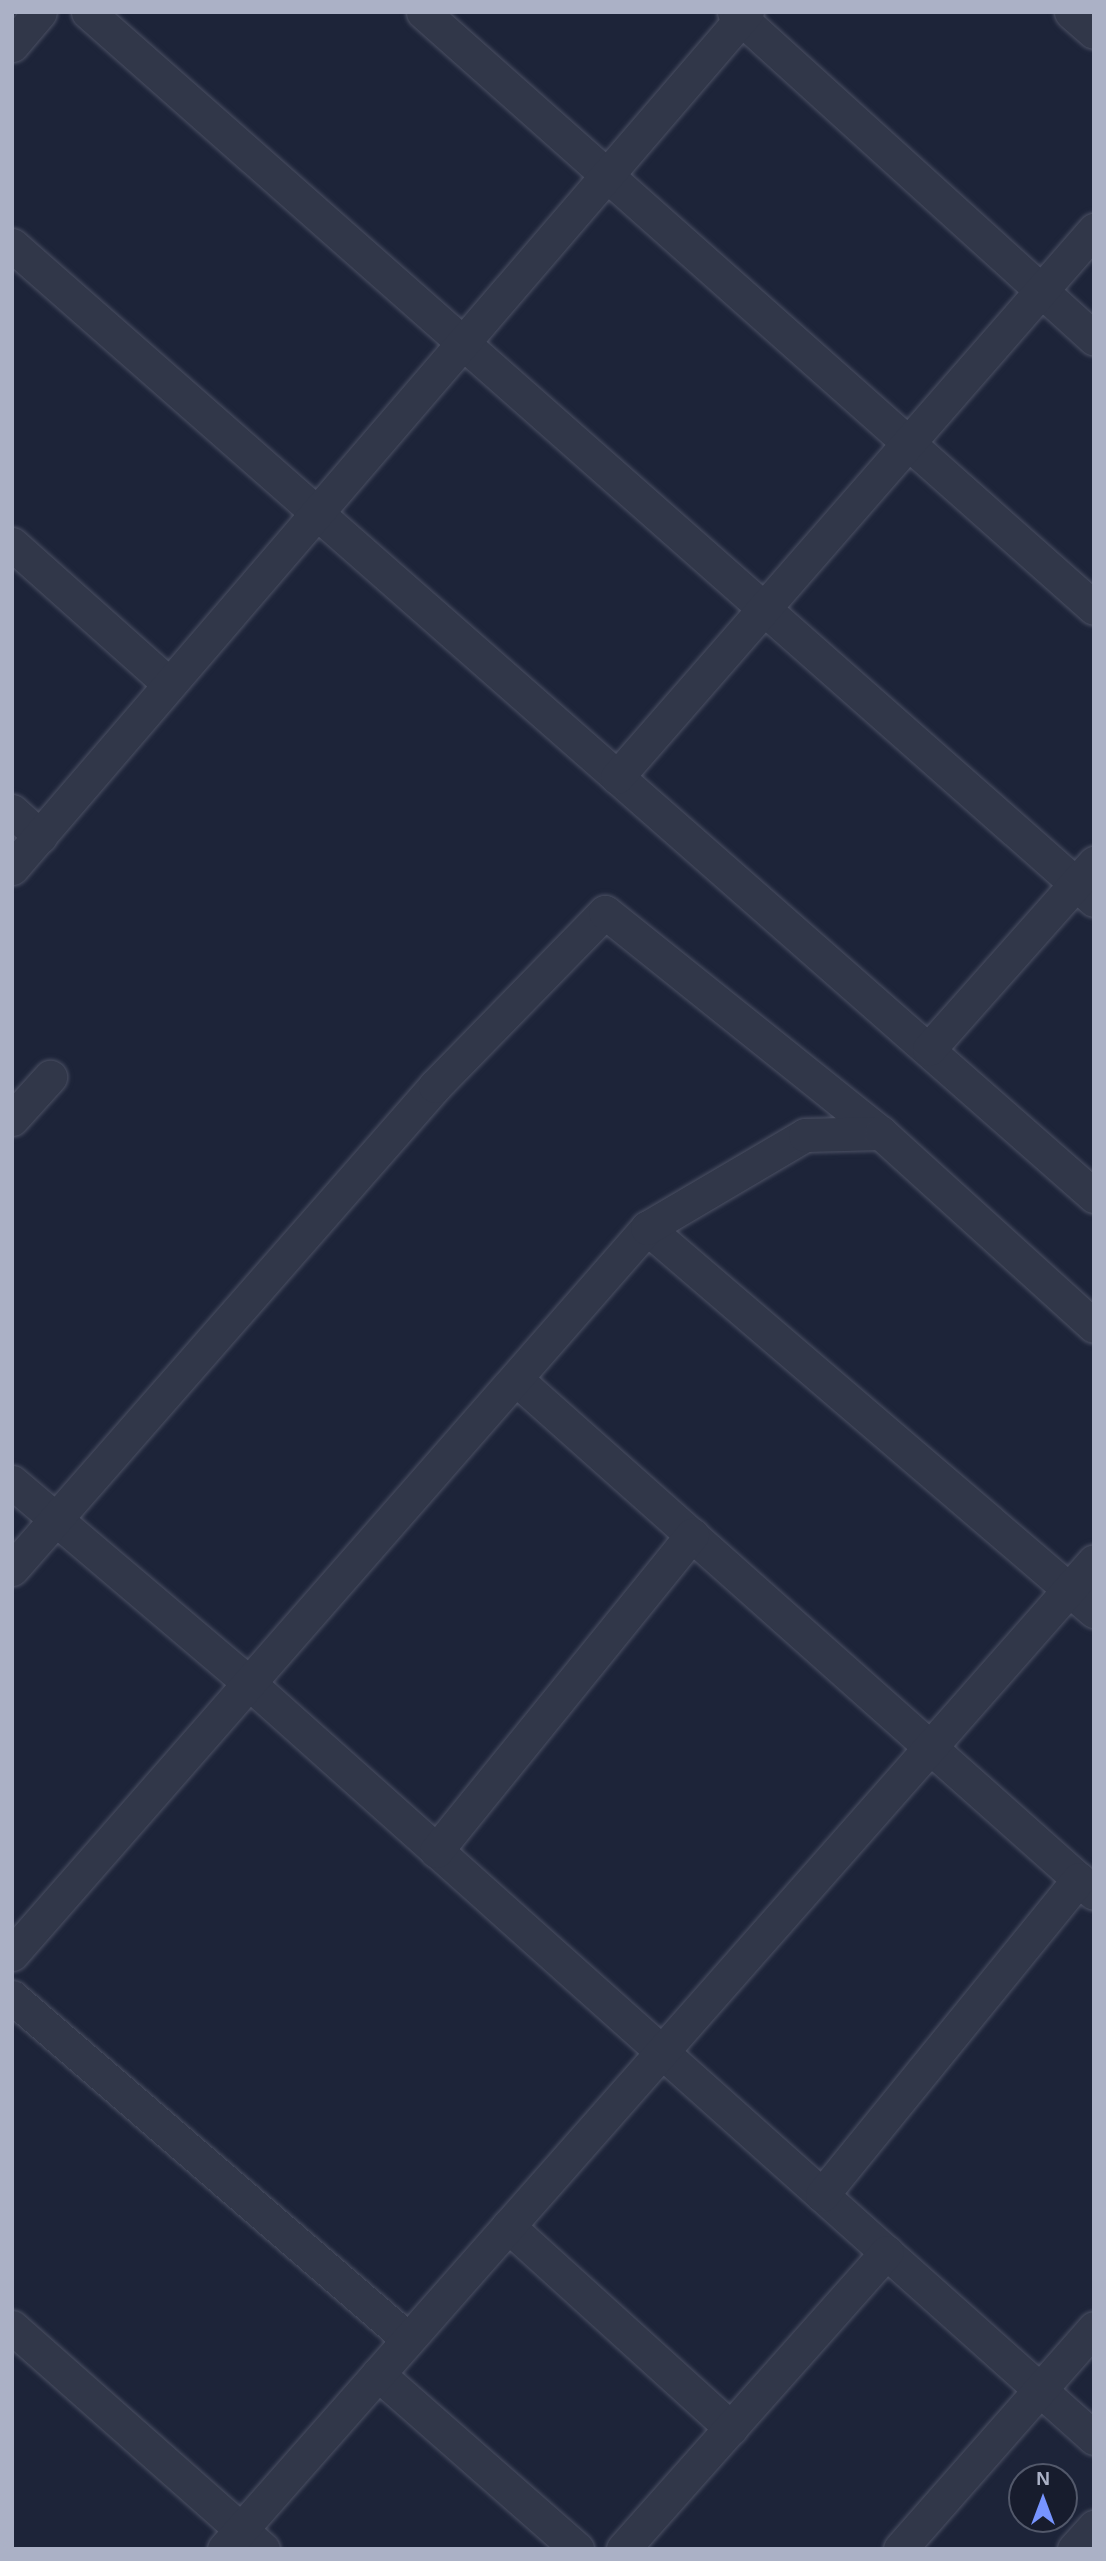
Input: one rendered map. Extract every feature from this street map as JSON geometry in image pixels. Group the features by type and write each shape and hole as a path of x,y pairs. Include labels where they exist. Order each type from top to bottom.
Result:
{"street":[{"path":"12,45 40,12"},
{"path":"88,12 465,341 763,607 1088,882 929,1049"},
{"path":"423,12 1094,608"},
{"path":"1071,12 1094,32"},
{"path":"12,868 741,15 1094,338"},
{"path":"617,777 1094,230"},
{"path":"12,245 1094,1196"},
{"path":"12,544 169,684"},
{"path":"12,811 40,836"},
{"path":"12,1569 435,1086 605,912 881,1133 1094,1326"},
{"path":"12,1119 50,1077"},
{"path":"12,1954 647,1228 805,1135 881,1133"},
{"path":"647,1228 1094,1611"},
{"path":"516,1379 1086,1886 821,2195"},
{"path":"12,1482 249,1683 663,2050 1038,2391 1094,2438"},
{"path":"436,1851 692,1535"},
{"path":"12,2326 243,2542 408,2339 1094,1561"},
{"path":"12,1997 408,2339"},
{"path":"509,2226 731,2428"},
{"path":"623,2549 887,2252"},
{"path":"900,2549 1094,2328"},
{"path":"378,2374 577,2549"},
{"path":"1074,2549 1094,2527"}]}
